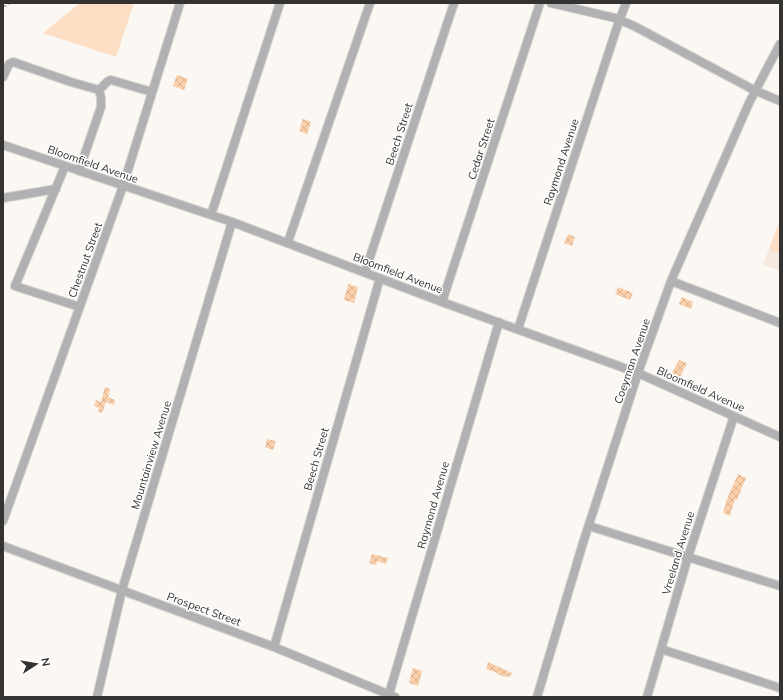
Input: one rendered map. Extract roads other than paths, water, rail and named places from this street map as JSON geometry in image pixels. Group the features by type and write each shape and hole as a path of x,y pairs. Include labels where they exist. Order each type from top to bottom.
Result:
{"street":[{"name":"Chestnut Street","path":"3,521 123,186 180,3"},
{"path":"212,215 280,3"},
{"path":"288,242 370,3"},
{"name":"Beech Street","path":"365,272 454,3"},
{"name":"Cedar Street","path":"442,302 540,3"},
{"path":"551,3 619,20 634,26 780,101"},
{"name":"Raymond Avenue","path":"518,329 619,20 626,3"},
{"name":"Coeyman Avenue","path":"537,697 589,526 638,373 671,281 746,110 780,44"},
{"path":"3,77 9,64 13,62 99,90"},
{"path":"99,90 111,80 152,92"},
{"path":"79,171 101,107 99,90"},
{"name":"Bloomfield Avenue","path":"3,145 288,242 442,302 638,373 780,437"},
{"path":"65,166 15,286 80,307"},
{"path":"3,198 56,189"},
{"name":"Mountainview Avenue","path":"98,697 122,590 232,222"},
{"name":"Beech Street","path":"274,647 380,278"},
{"path":"671,281 780,323"},
{"name":"Raymond Avenue","path":"392,696 499,322"},
{"name":"Vreeland Avenue","path":"647,697 688,557 734,416"},
{"path":"589,526 780,586"},
{"name":"Prospect Street","path":"3,546 274,647 392,696"},
{"path":"661,649 780,688"}]}
